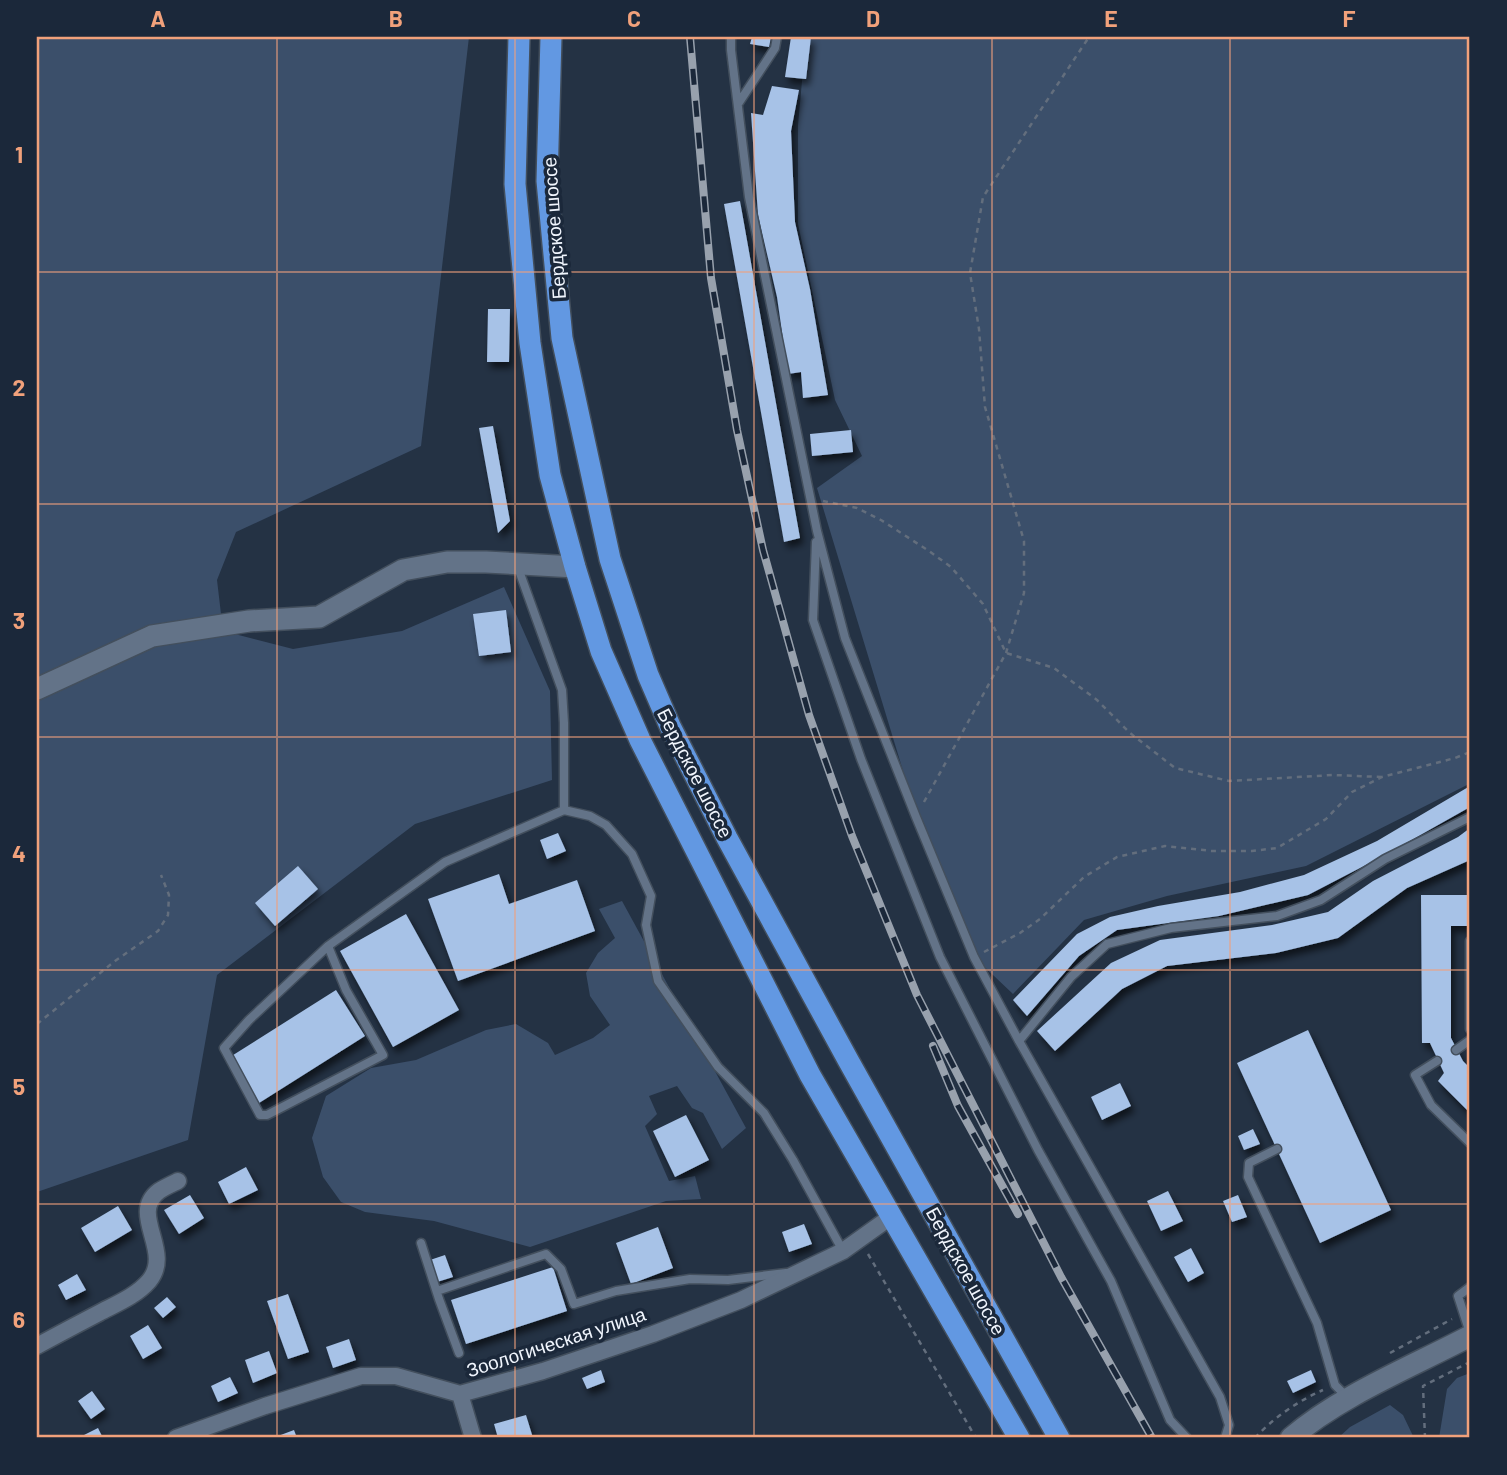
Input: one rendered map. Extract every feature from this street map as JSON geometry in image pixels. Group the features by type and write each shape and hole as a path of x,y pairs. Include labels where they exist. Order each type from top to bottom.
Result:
{"highway":[{"name":"Бердское шоссе","path":"519,37 515,184 530,343 550,475 601,651 640,740 810,1074 1019,1438"},
{"name":"Бердское шоссе","path":"551,37 547,181 562,338 610,559 649,675 670,726 727,838 1059,1438"},
{"path":"698,856 727,838"}],"street":[{"path":"37,689 152,636 249,621 318,617 403,570 447,562 575,567"},
{"path":"37,1346 131,1296 150,1280 158,1263 147,1217 151,1200 158,1192 178,1181"},
{"name":"Зоологическая улица","path":"176,1438 361,1376 396,1376 460,1394 543,1371 653,1334 741,1300 843,1251 892,1216"},
{"path":"1291,1438 1307,1424 1349,1399 1470,1335"},
{"path":"460,1394 473,1438"}],"lane":[{"path":"731,37 749,197 810,499 845,638 974,957 1018,1041 1220,1398 1229,1424 1225,1438"},
{"path":"738,104 775,48 777,37"},
{"path":"817,531 813,620 860,759 940,957 1038,1150 1111,1281 1170,1420 1187,1438"},
{"path":"517,565 562,690 564,810"},
{"path":"328,946 346,990 383,1055 267,1115 260,1115 224,1048 249,1020 328,946 444,862 564,810 590,816 606,825 632,854 651,896 646,925 658,981 718,1067 764,1113 843,1251"},
{"path":"1018,1041 1071,977 1107,944 1171,928 1277,916 1321,900 1385,859 1470,817"},
{"path":"1470,941 1470,1029"},
{"path":"1456,1050 1470,1040"},
{"path":"1437,1060 1415,1075 1431,1105 1470,1143"},
{"path":"1276,1149 1249,1163 1248,1177 1317,1323 1335,1385 1349,1399"},
{"path":"421,1243 459,1353"},
{"path":"437,1291 547,1254 561,1269 574,1304 616,1291 690,1279 729,1280 804,1271"},
{"path":"1470,1287 1458,1296 1470,1335"}],"path":[{"path":"916,817 1006,653 1024,593 1024,541 985,407 979,330 970,274 983,197 1088,37"},
{"path":"810,499 857,508 881,520 951,568 983,604 1006,653 1054,668 1097,700 1130,733 1175,768 1228,781 1334,775 1382,777"},
{"path":"974,957 1041,919 1084,877 1117,857 1165,846 1212,852 1277,848 1326,819 1352,792 1382,777 1470,752"},
{"path":"37,1024 115,961 158,931 168,915 169,895 161,875"},
{"path":"860,1239 976,1438"},
{"path":"1425,1438 1423,1386 1470,1362"}],"shaded area":[{"path":"37,37 469,37 421,446 236,532 217,580 223,631 293,649 402,631 504,587 550,691 552,780 415,824 217,975 188,1140 37,1192"},
{"path":"806,37 1470,37 1470,790 1467,785 1306,866 1167,896 1084,920 1013,994 974,957 911,797 817,488 862,456 835,400 798,224 798,125"},
{"path":"622,901 746,1128 722,1149 703,1113 692,1108 677,1086 649,1096 657,1114 645,1126 669,1181 695,1176 701,1199 666,1201 530,1247 434,1221 365,1212 341,1202 323,1177 312,1138 326,1096 371,1068 416,1060 486,1030 516,1024 548,1043 555,1055 593,1038 610,1025 590,996 586,973 598,953 615,938 599,909"},
{"path":"1470,1373 1470,1438 1439,1438 1447,1389 1457,1378"},
{"path":"1390,1405 1403,1415 1414,1438 1338,1438 1350,1427"}],"building":[{"path":"752,37 771,37 769,47 750,44"},
{"path":"791,37 811,37 806,79 785,77"},
{"path":"772,86 799,90 791,131 795,222 810,289 828,395 803,398 801,372 788,374 777,297 758,215 751,113 763,115"},
{"path":"740,201 800,538 784,542 724,204"},
{"path":"488,309 510,309 509,362 487,362"},
{"path":"493,426 510,521 498,533 479,428"},
{"path":"851,430 853,452 812,456 810,434"},
{"path":"506,610 511,652 479,656 473,614"},
{"path":"1470,786 1470,807 1308,895 1219,916 1117,930 1079,956 1027,1016 1013,1000 1077,934 1110,917 1240,892 1304,875 1377,841"},
{"path":"1470,828 1470,860 1407,888 1338,938 1276,953 1167,966 1122,989 1055,1051 1037,1031 1111,963 1160,940 1272,925 1328,912 1373,881 1458,837"},
{"path":"558,833 566,851 547,859 540,840"},
{"path":"298,866 318,889 275,926 255,903"},
{"path":"499,874 509,904 577,880 595,931 458,981 428,899"},
{"path":"1421,895 1470,895 1470,926 1451,926 1451,1038 1463,1061 1470,1068 1470,1113 1438,1081 1444,1073 1430,1043 1422,1043"},
{"path":"406,914 459,1010 393,1047 340,951"},
{"path":"336,990 365,1036 259,1103 230,1057"},
{"path":"1308,1030 1391,1210 1320,1243 1237,1063"},
{"path":"1120,1083 1131,1106 1102,1120 1091,1097"},
{"path":"686,1115 709,1160 675,1177 653,1131"},
{"path":"1253,1129 1260,1144 1244,1150 1238,1136"},
{"path":"246,1167 258,1190 229,1204 218,1182"},
{"path":"1168,1191 1183,1221 1161,1231 1147,1201"},
{"path":"190,1195 204,1218 179,1234 164,1210"},
{"path":"1238,1195 1247,1217 1232,1222 1223,1201"},
{"path":"118,1206 132,1230 95,1252 81,1228"},
{"path":"804,1224 812,1244 789,1252 782,1232"},
{"path":"658,1227 673,1268 631,1284 616,1243"},
{"path":"1191,1248 1204,1273 1188,1282 1174,1257"},
{"path":"445,1255 453,1277 437,1282 430,1260"},
{"path":"553,1267 567,1311 466,1344 451,1300"},
{"path":"77,1274 86,1290 66,1300 58,1285"},
{"path":"288,1294 309,1352 288,1359 267,1301"},
{"path":"167,1297 176,1307 163,1318 154,1308"},
{"path":"148,1325 162,1348 143,1359 130,1336"},
{"path":"349,1339 356,1360 333,1368 326,1347"},
{"path":"269,1351 277,1373 253,1383 245,1360"},
{"path":"601,1370 605,1382 587,1389 582,1378"},
{"path":"1311,1370 1316,1382 1293,1393 1287,1381"},
{"path":"230,1377 238,1393 218,1402 211,1386"},
{"path":"92,1391 105,1409 91,1419 78,1401"},
{"path":"526,1415 533,1438 498,1438 494,1424"},
{"path":"98,1428 103,1438 78,1438"},
{"path":"294,1430 297,1438 278,1436"}],"railway":[{"path":"690,37 711,278 737,430 763,550 809,715 852,836 917,995 1061,1277 1152,1438"},
{"path":"933,1046 958,1106 1018,1214"}]}
